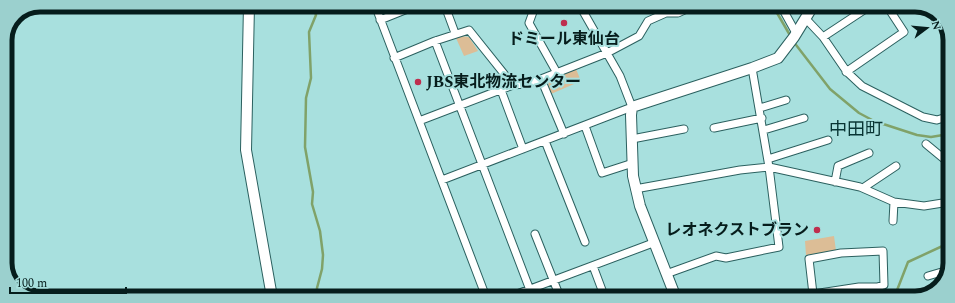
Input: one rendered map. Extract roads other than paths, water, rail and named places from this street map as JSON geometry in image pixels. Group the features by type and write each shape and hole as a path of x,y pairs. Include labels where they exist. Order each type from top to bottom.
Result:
{"street":[{"path":"249,12 246,150 271,291"},
{"path":"377,12 484,291"},
{"path":"380,20 400,12"},
{"path":"447,12 455,34"},
{"path":"533,12 529,23 556,72"},
{"path":"583,12 620,76 632,107 633,163 636,189 653,243 673,291"},
{"path":"419,120 513,85 526,84 541,79 607,53 640,36 648,21 666,13 680,12"},
{"path":"784,12 794,37"},
{"path":"442,180 632,107 752,68 778,58 794,37 810,12"},
{"path":"823,37 861,12"},
{"path":"846,72 904,32 890,12"},
{"path":"806,19 823,37 846,72 862,86 924,117 937,120 943,118"},
{"path":"394,58 435,41 469,30 513,85"},
{"path":"435,41 530,290"},
{"path":"666,274 716,256 726,258 779,247 764,130 752,68"},
{"path":"541,79 564,134"},
{"path":"501,90 523,149"},
{"path":"760,108 786,100"},
{"path":"714,128 762,118"},
{"path":"764,130 804,118"},
{"path":"584,126 602,173 633,163"},
{"path":"632,139 684,129"},
{"path":"768,158 828,140"},
{"path":"545,141 585,242"},
{"path":"926,144 943,158"},
{"path":"835,182 838,166 869,153"},
{"path":"863,188 896,166"},
{"path":"636,189 740,170 769,167 863,188 894,202 924,206 943,203"},
{"path":"893,221 894,202"},
{"path":"535,234 557,291"},
{"path":"527,291 653,243"},
{"path":"813,291 809,259 841,253 883,251 884,285 833,291"},
{"path":"593,266 602,291"},
{"path":"928,276 941,273"},
{"path":"876,291 877,287"}],"waterway":[{"path":"315,12 316,15 309,32 311,78 306,98 305,147 313,192 312,204 320,231 323,255 322,269 317,291"},
{"path":"776,12 791,37"},
{"path":"793,41 830,89 859,113 874,121 917,135 931,137 943,135"},
{"path":"897,291 908,262 943,246"}],"place":[{"name":"ドミール東仙台","path":"564,23"},
{"name":"JBS東北物流センター","path":"418,82"},
{"name":"レオネクストブラン","path":"817,230"}],"district":[{"name":"中田町","path":"856,129"}]}
